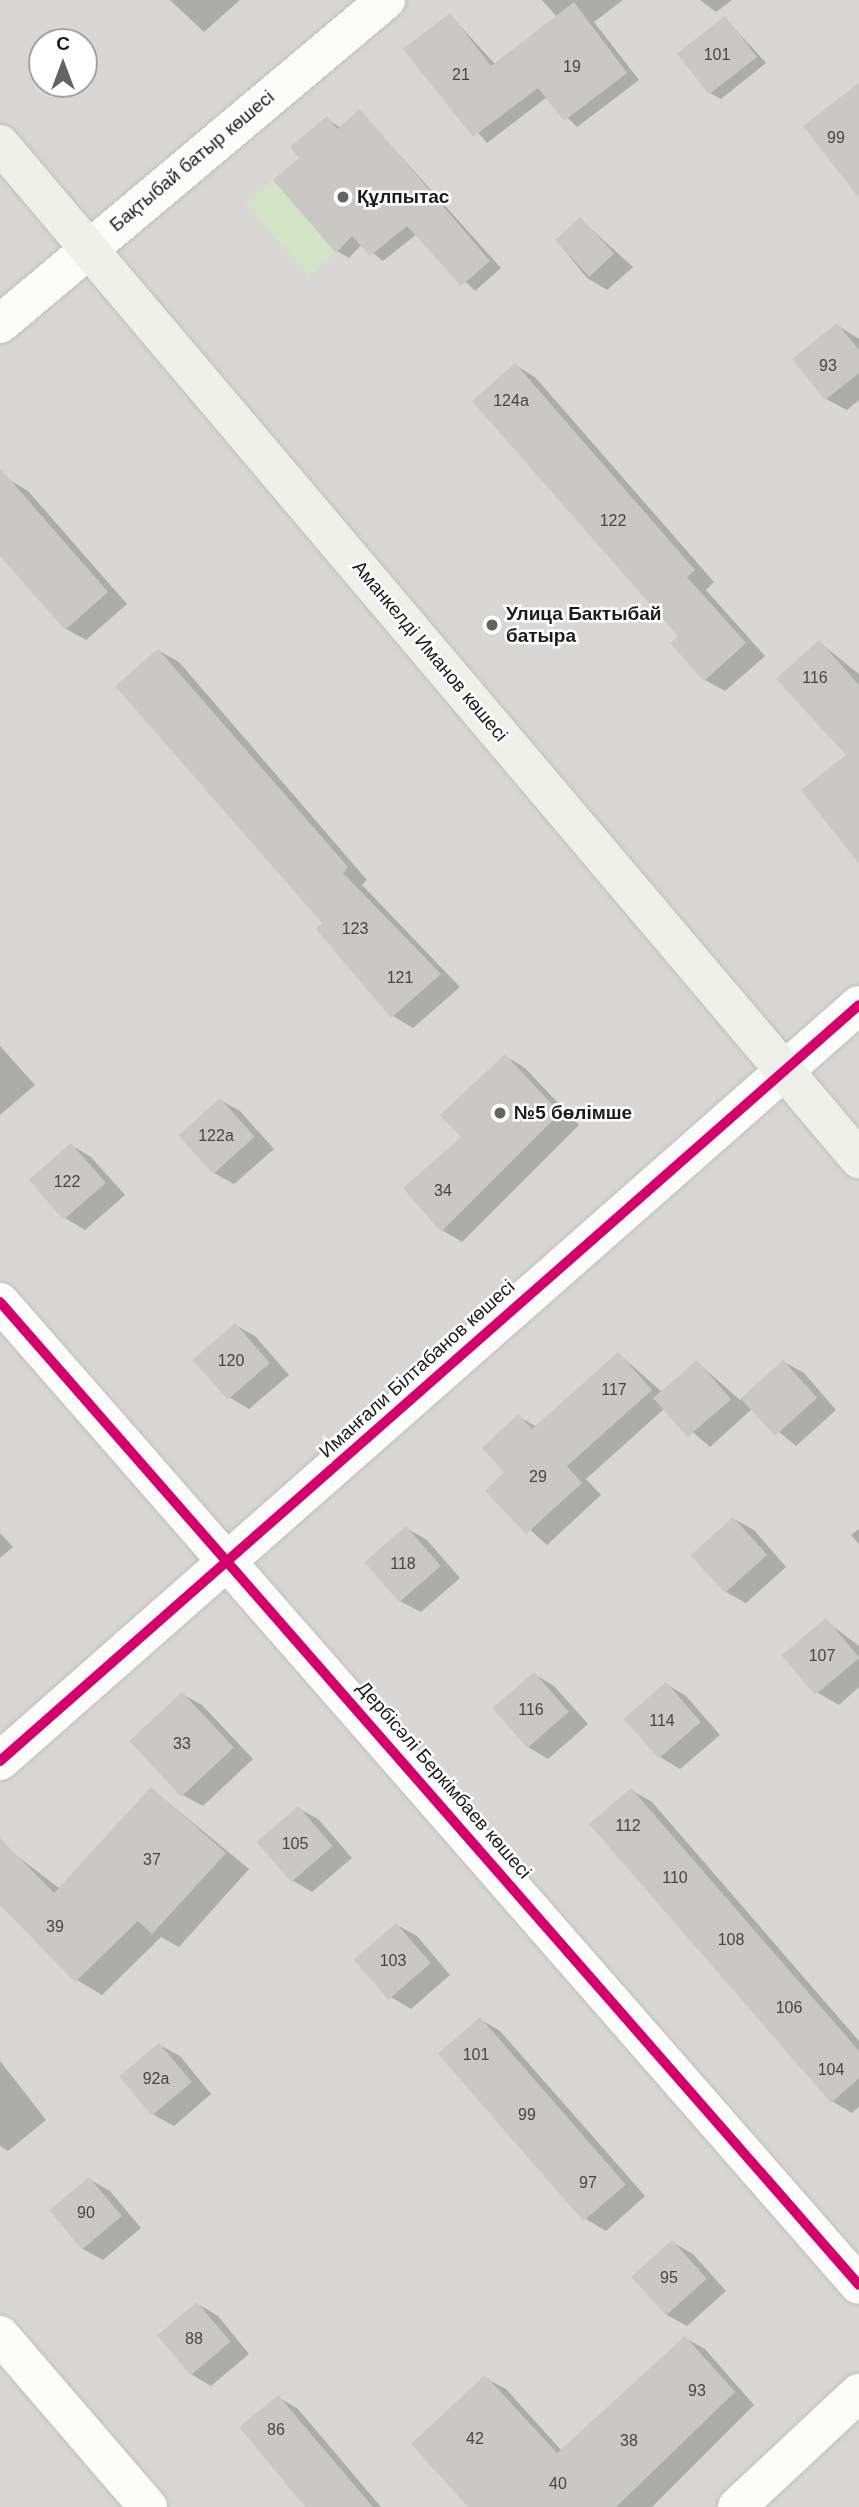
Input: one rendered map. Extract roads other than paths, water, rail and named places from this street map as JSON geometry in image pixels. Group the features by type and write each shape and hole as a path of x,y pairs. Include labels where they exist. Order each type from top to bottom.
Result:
{"main road":[{"name":"Аманкелді Иманов көшесі","path":"0,144 859,1159"}],"street":[{"name":"Бақтыбай батыр көшесі","path":"0,324 88,247 386,0"},
{"name":"Иманғали Білтабанов көшесі","path":"0,1762 782,1068 859,1004"},
{"name":"Дербісәлі Беркімбаев көшесі","path":"0,1301 229,1559 859,2285"},
{"path":"0,2335 148,2507"},
{"path":"737,2507 859,2393"}],"place":[{"name":"Құлпытас","path":"343,197"},
{"name":"Улица Бактыбай батыра","path":"492,625"},
{"name":"№5 бөлімше","path":"500,1113"}]}
